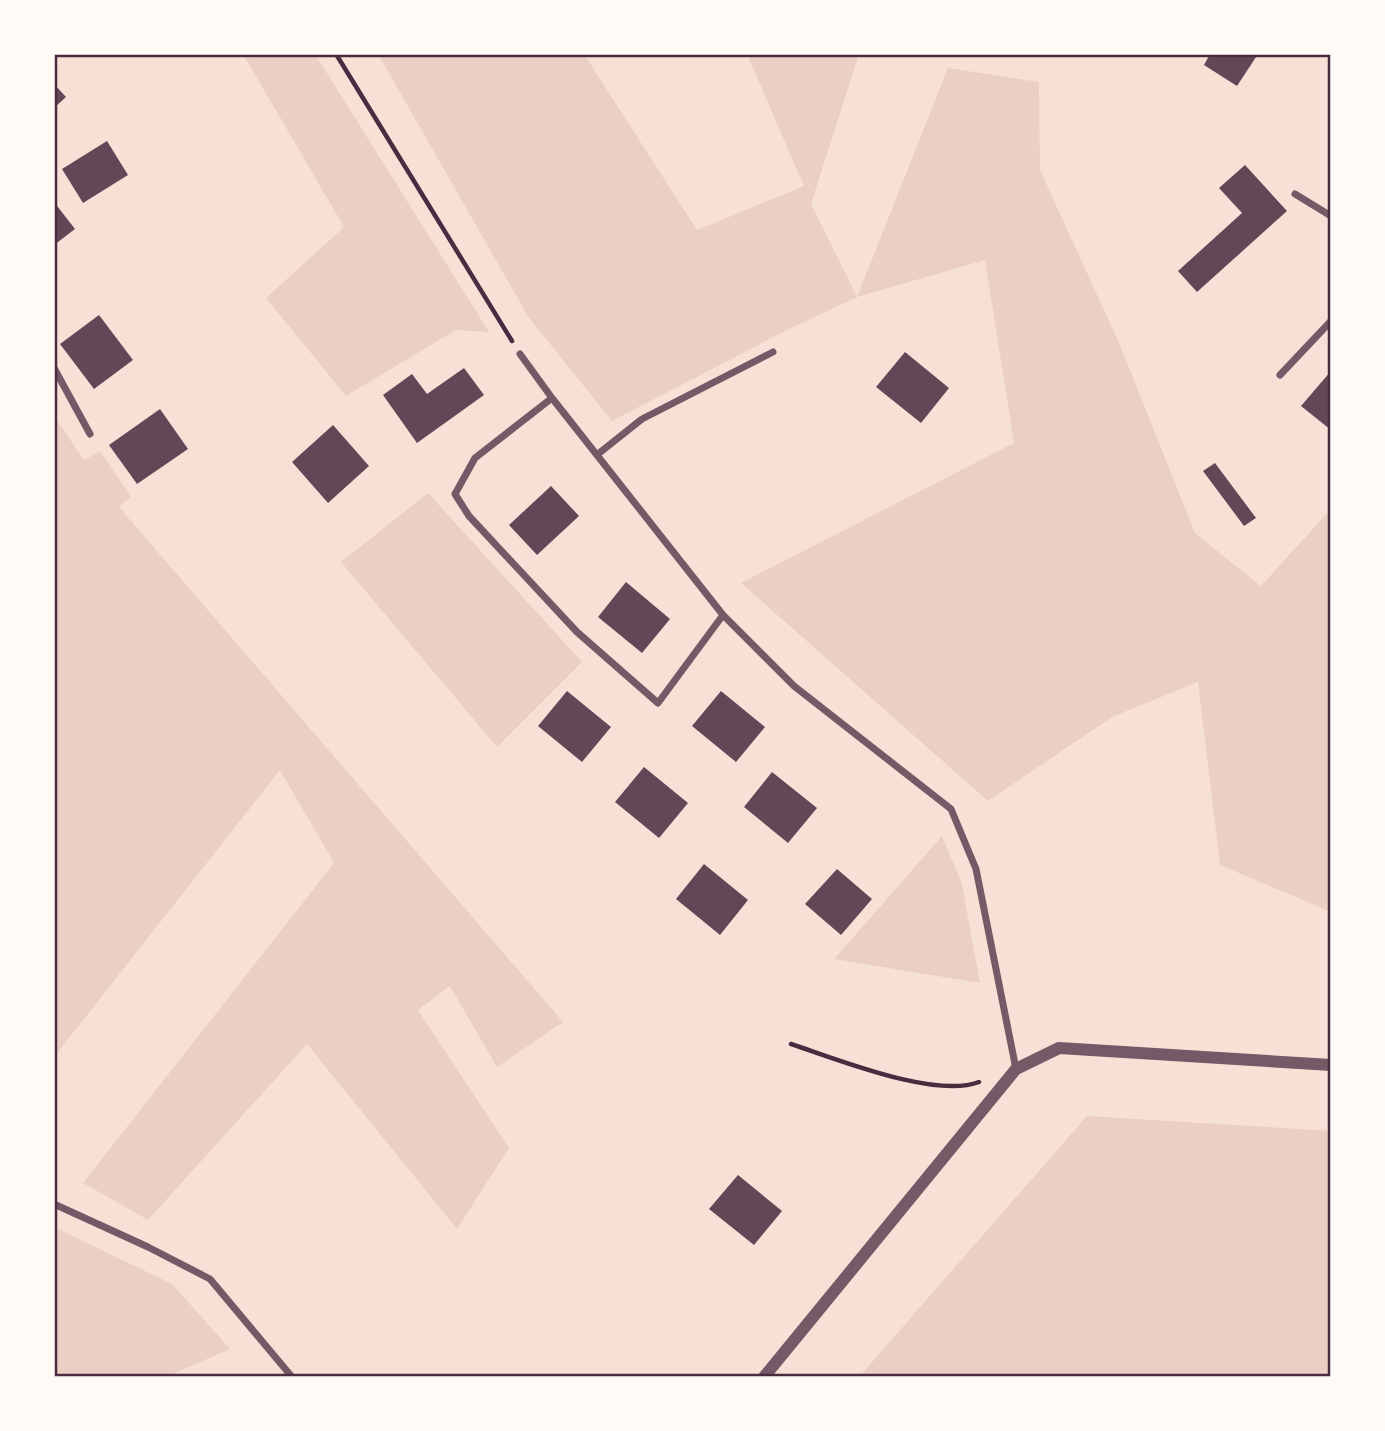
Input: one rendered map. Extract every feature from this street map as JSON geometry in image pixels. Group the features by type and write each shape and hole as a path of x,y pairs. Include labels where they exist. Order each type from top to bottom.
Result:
{"street":[{"path":"1295,194 1331,216"},
{"path":"1280,375 1331,321"},
{"path":"598,454 642,419 773,352"},
{"path":"520,354 723,615 794,686 951,809 976,869 1016,1069"},
{"path":"54,368 90,434"},
{"path":"552,398 475,458 455,494 469,516 577,632 658,703 723,615"},
{"path":"764,1377 1016,1069 1059,1048 1331,1065"},
{"path":"54,1204 210,1279 292,1377"}],"path":[{"path":"336,54 520,354"},
{"path":"790,1044 923,1085 967,1087 1016,1069"}],"shaded area":[{"path":"243,54 315,54 489,332 456,330 346,396 266,298 344,227"},
{"path":"378,54 584,54 697,230 804,186 747,54 859,54 811,204 857,297 787,330 612,421 529,318"},
{"path":"948,68 1039,82 1040,170 1120,345 1195,533 1261,586 1331,509 1331,912 1220,865 1198,682 1112,717 988,801 741,583 1014,443 985,260 857,297"},
{"path":"54,416 84,460 100,451 131,497 119,507 563,1022 497,1067 450,986 418,1010 509,1148 457,1229 307,1044 148,1220 83,1183 334,863 280,770 54,1057"},
{"path":"428,493 582,662 497,747 341,562"},
{"path":"942,836 962,884 980,983 834,959"},
{"path":"1087,1116 1331,1131 1331,1377 859,1377"},
{"path":"54,1227 172,1284 230,1349 166,1377 54,1377"}],"building":[{"path":"1210,54 1258,54 1237,86 1204,65"},
{"path":"54,84 66,97 54,108"},
{"path":"107,141 128,175 83,203 62,169"},
{"path":"1245,165 1287,211 1197,292 1178,271 1242,213 1219,188"},
{"path":"54,202 75,229 54,245"},
{"path":"99,315 133,360 94,389 60,344"},
{"path":"905,352 949,388 921,423 876,387"},
{"path":"464,368 484,395 417,443 383,395 412,374 427,394"},
{"path":"1331,371 1331,430 1301,406"},
{"path":"160,409 188,449 137,484 109,445"},
{"path":"333,425 369,466 328,503 292,462"},
{"path":"1215,463 1256,518 1244,526 1203,471"},
{"path":"551,486 579,516 537,555 509,525"},
{"path":"626,582 670,619 642,653 598,617"},
{"path":"567,691 611,727 582,762 538,726"},
{"path":"721,691 765,727 736,762 692,726"},
{"path":"644,767 688,803 659,838 615,802"},
{"path":"772,772 817,808 788,843 744,807"},
{"path":"704,864 748,900 720,935 676,899"},
{"path":"837,869 872,899 841,935 805,904"},
{"path":"738,1175 782,1211 754,1245 709,1209"}]}
